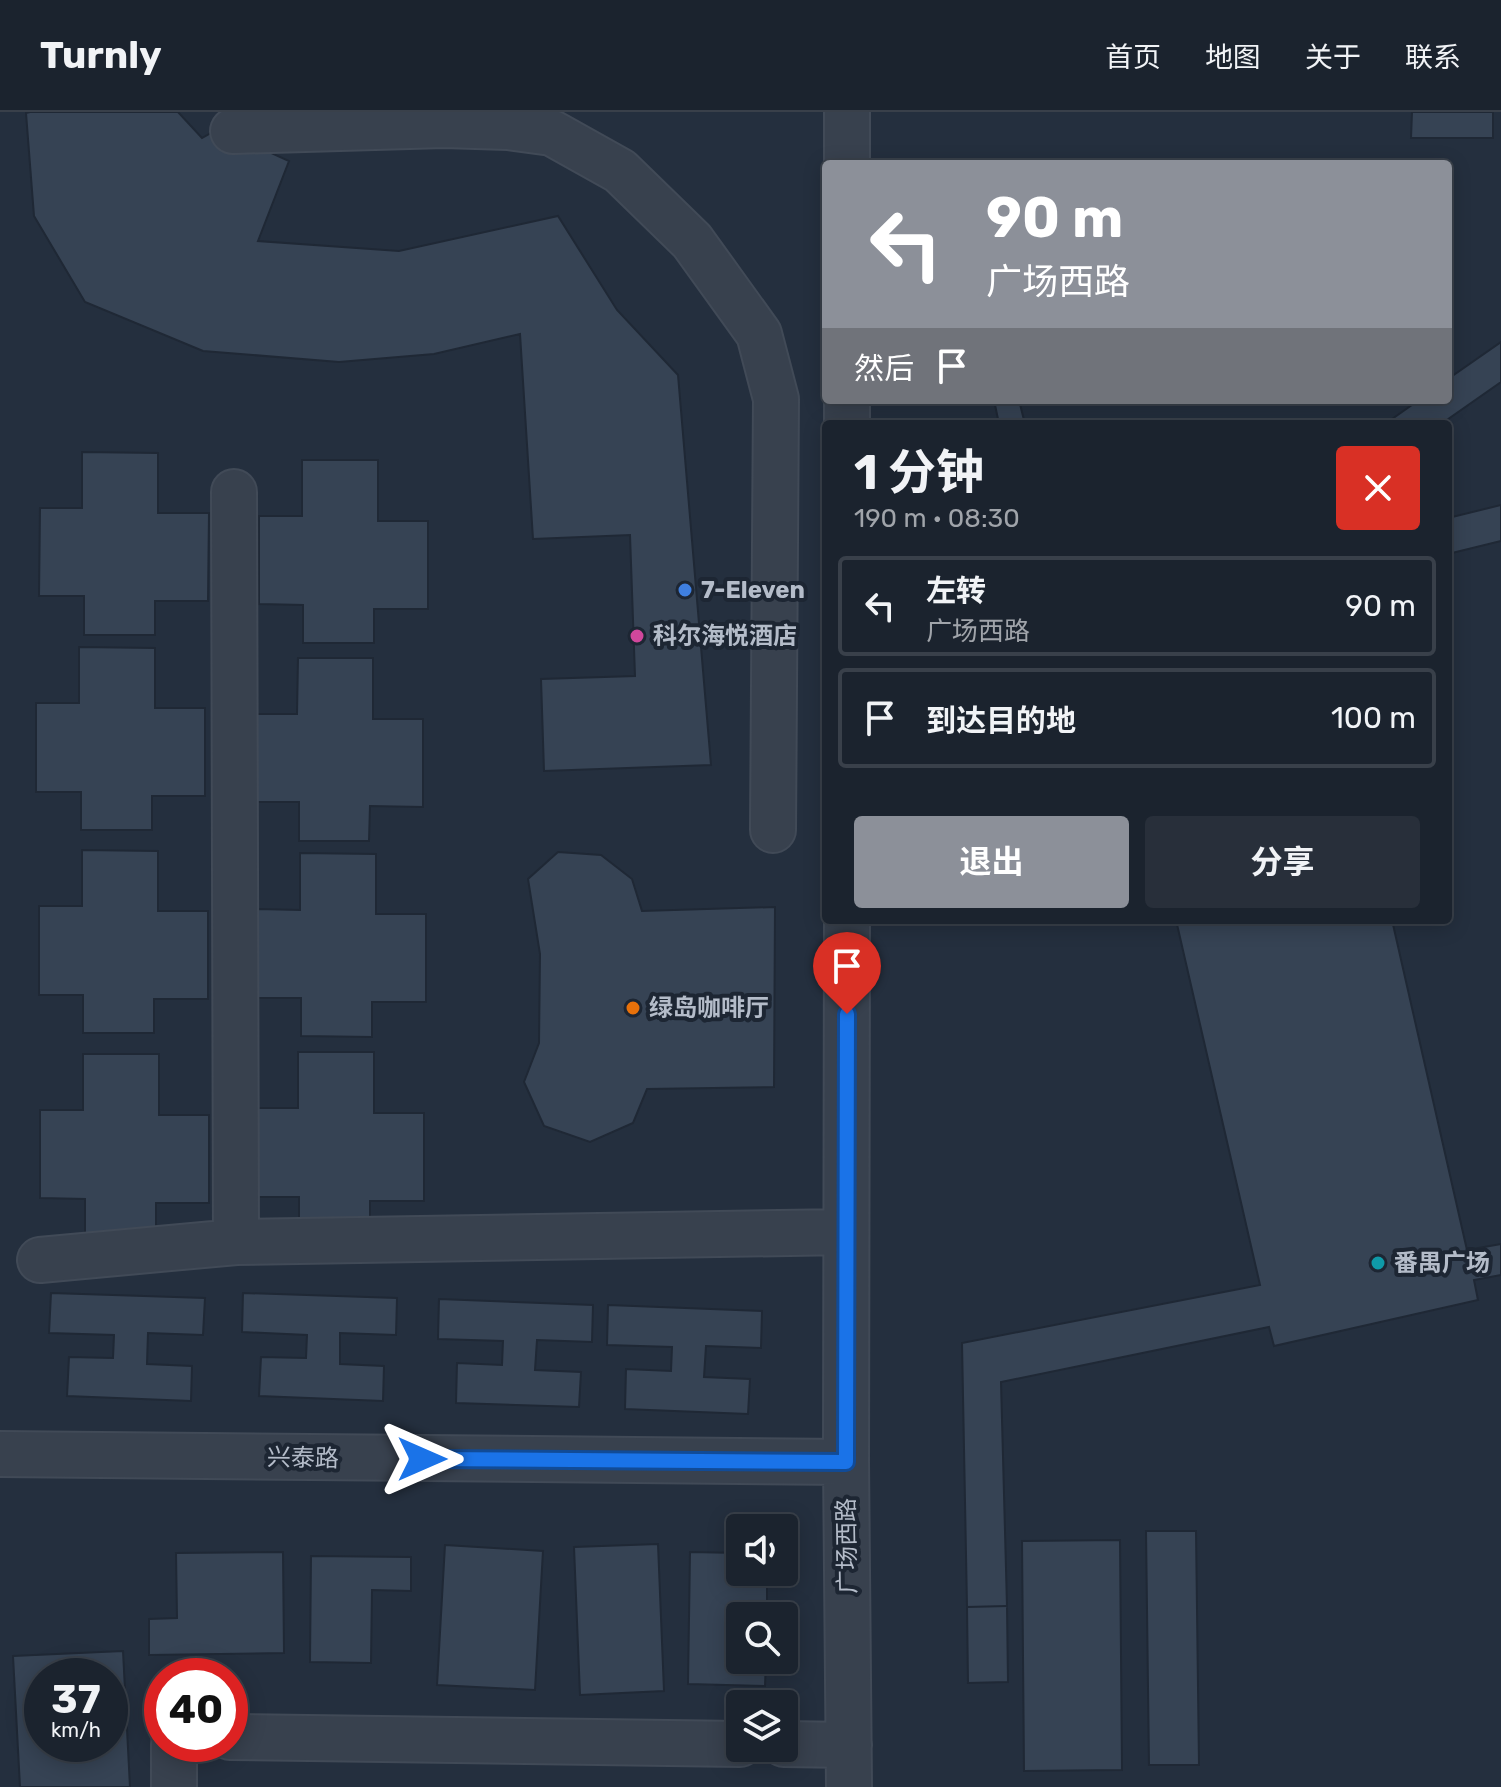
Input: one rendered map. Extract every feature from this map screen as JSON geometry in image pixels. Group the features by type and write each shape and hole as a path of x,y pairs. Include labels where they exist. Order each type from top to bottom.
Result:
{"street":[{"path":"847,112 847,160"},
{"path":"233,131 444,118 552,133 620,171 692,241 759,334 776,399 773,830"},
{"path":"234,492 236,1242"},
{"name":"广场西路","path":"847,924 849,1766"},
{"path":"40,1260 236,1242 846,1232"},
{"name":"兴泰路","path":"0,1454 846,1462"},
{"path":"248,1737 726,1744"},
{"path":"798,1749 849,1766"},
{"path":"174,1762 174,1787"}],"building":[{"path":"178,112 202,138 218,129 289,161 258,241 399,251 558,216 617,310 678,375 711,765 544,771 541,679 635,676 630,535 533,539 520,334 434,354 339,362 203,351 85,302 34,216 26,113"},
{"path":"1412,112 1493,112 1493,138 1411,138"},
{"path":"1501,342 1501,382 1447,420 1391,420 1413,404 1452,404 1452,376"},
{"path":"995,404 1020,404 1024,420 998,420"},
{"path":"82,452 158,453 158,513 209,513 208,601 155,601 155,635 84,635 84,596 39,596 40,508 82,508"},
{"path":"302,460 378,460 378,521 428,521 428,609 374,609 374,643 303,643 303,605 259,604 259,516 302,516"},
{"path":"1501,505 1501,541 1452,553 1452,517"},
{"path":"79,647 155,648 155,708 205,708 205,796 152,796 152,830 81,830 81,792 36,792 36,703 79,703"},
{"path":"298,658 373,658 373,719 423,719 423,807 370,806 369,841 299,841 299,802 255,802 255,714 297,714"},
{"path":"82,850 158,851 158,911 208,911 208,999 154,999 154,1033 83,1033 83,995 39,995 39,906 82,906"},
{"path":"558,852 601,855 632,879 642,911 775,907 774,1087 647,1089 633,1123 590,1142 544,1126 524,1082 539,1043 540,954 528,879"},
{"path":"300,853 376,854 376,914 426,914 426,1002 372,1002 372,1037 301,1036 301,998 257,998 257,909 300,910"},
{"name":"番禺广场","path":"1177,924 1393,924 1467,1250 1501,1244 1501,1275 1474,1280 1478,1300 1274,1346 1269,1327 1001,1382 1007,1606 967,1607 962,1343 1260,1285"},
{"path":"298,1052 374,1052 374,1113 424,1113 424,1201 370,1201 370,1235 299,1235 299,1197 255,1197 256,1108 298,1108"},
{"path":"83,1054 159,1054 159,1115 209,1115 209,1203 156,1203 156,1237 85,1237 85,1199 40,1198 40,1110 83,1110"},
{"path":"51,1293 205,1298 203,1335 148,1333 147,1364 192,1366 191,1401 67,1396 69,1357 113,1358 114,1335 49,1333"},
{"path":"243,1293 397,1298 396,1335 340,1333 340,1364 384,1366 383,1401 259,1396 261,1357 306,1358 307,1335 242,1332"},
{"path":"439,1299 593,1305 592,1342 537,1340 535,1370 581,1372 579,1407 456,1403 457,1363 502,1365 503,1341 438,1339"},
{"path":"608,1305 762,1311 761,1348 706,1346 704,1377 750,1379 748,1414 625,1409 626,1369 671,1371 672,1347 607,1345"},
{"path":"1146,1531 1196,1531 1199,1765 1149,1765"},
{"path":"1120,1540 1122,1770 1024,1771 1022,1541"},
{"path":"658,1544 664,1691 580,1695 574,1547"},
{"path":"445,1545 543,1551 535,1690 437,1685"},
{"path":"283,1552 284,1653 149,1655 149,1619 177,1618 176,1553"},
{"path":"690,1552 726,1553 726,1586 767,1586 767,1602 726,1602 726,1674 765,1674 765,1686 688,1684"},
{"path":"311,1556 411,1557 411,1591 372,1590 371,1663 310,1662"},
{"path":"1007,1606 1008,1682 968,1683 967,1607"},
{"path":"123,1651 123,1658 24,1658 24,1762 128,1762 128,1748 130,1787 20,1787 13,1656"}],"place":[{"name":"7-Eleven","path":"685,590"},
{"name":"科尔海悦酒店","path":"637,636"},
{"name":"绿岛咖啡厅","path":"633,1008"},
{"name":"番禺广场","path":"1378,1263"}],"route":[{"path":"422,1459 846,1462 847,1014"}]}
